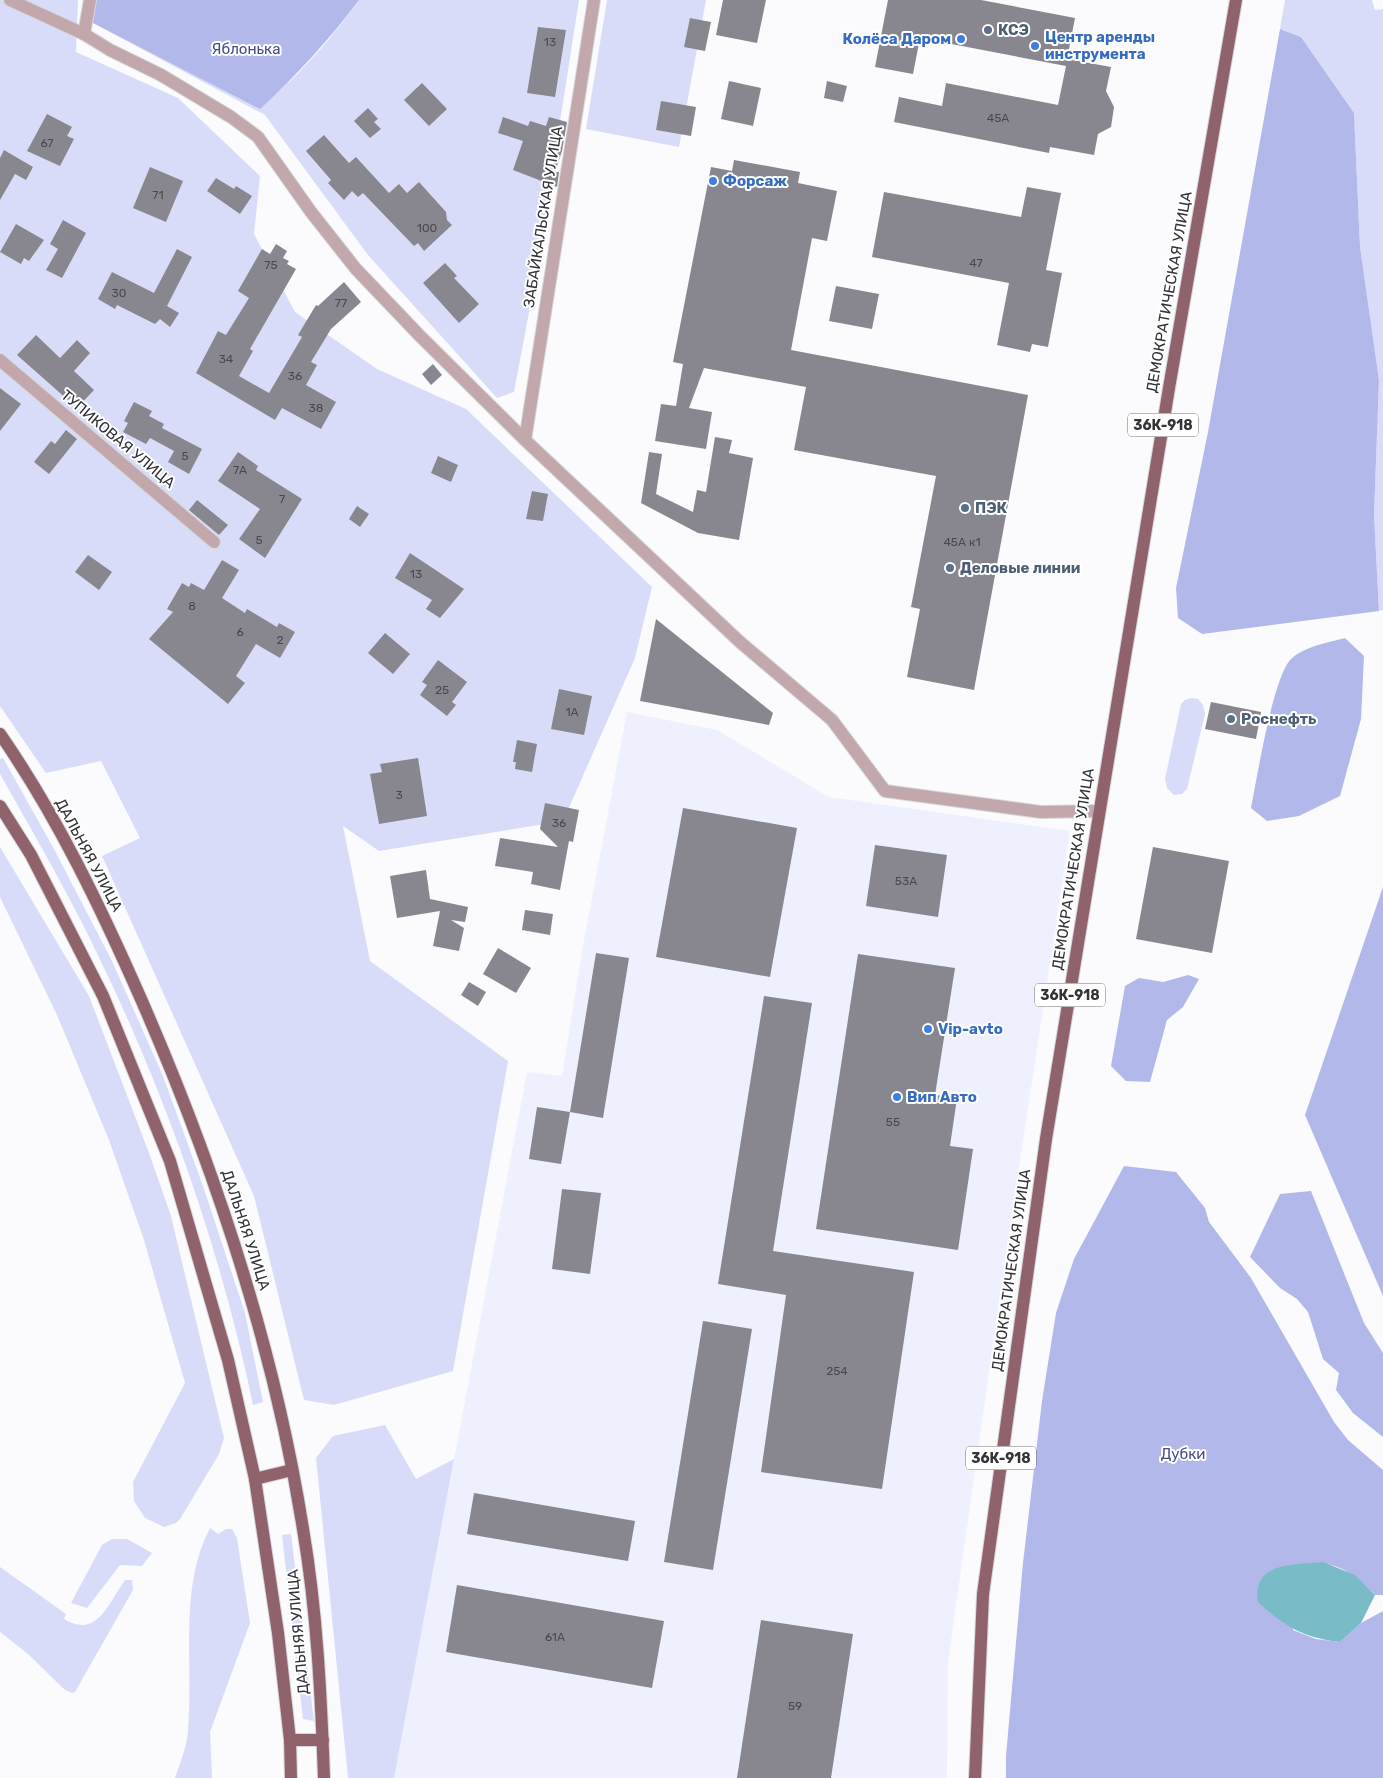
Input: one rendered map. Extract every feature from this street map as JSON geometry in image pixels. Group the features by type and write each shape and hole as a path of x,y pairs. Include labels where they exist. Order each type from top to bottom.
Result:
{"main road":[{"name":"ДЕМОКРАТИЧЕСКАЯ УЛИЦА","path":"975,1778 983,1594 1046,1139 1099,811 1236,0"},
{"name":"ДАЛЬНЯЯ УЛИЦА","path":"0,734 51,817 102,911 162,1047 201,1143 266,1350 304,1530 316,1630 324,1778"},
{"name":"ДАЛЬНЯЯ УЛИЦА","path":"0,806 35,863 103,996 170,1161 228,1360 254,1479 268,1555 290,1740 292,1778"},
{"path":"254,1479 292,1470"},
{"path":"290,1740 323,1740"}],"street":[{"path":"10,0 84,34 110,50 161,75 223,112 258,138 311,212 356,268 525,440 740,642 832,720 885,792 1041,812 1099,811"},
{"path":"84,34 90,0"},
{"name":"ЗАБАЙКАЛЬСКАЯ УЛИЦА","path":"525,440 594,0"},
{"name":"ТУПИКОВАЯ УЛИЦА","path":"0,360 214,542"}],"shaded area":[{"path":"0,0 78,0 76,52 178,98 260,176 254,234 295,312 377,369 466,409 652,587 635,658 563,821 379,851 343,826 370,961 508,1061 453,1371 334,1405 304,1400 254,1196 102,856 140,838 101,761 46,773 0,706"},
{"path":"99,0 279,91 322,48 359,0 579,0 536,275 514,392 497,398 368,255 265,115 93,23"},
{"path":"607,0 706,0 679,147 586,129"},
{"path":"1285,0 1372,0 1375,10 1383,9 1383,610 1379,611 1374,515 1379,380 1360,247 1354,113 1301,37 1280,29"},
{"path":"1191,698 1198,699 1203,705 1205,714 1187,789 1182,794 1174,795 1167,788 1165,779 1181,704"},
{"path":"627,712 717,730 829,797 1070,831 1005,1260 948,1662 947,1778 394,1778 527,1072 562,1076 583,946"},
{"path":"3,758 54,849 112,961 163,1076 203,1186 245,1313 263,1402 253,1405 239,1342 222,1280 183,1156 160,1096 135,1036 80,919 0,774 0,759"},
{"path":"0,847 89,996 171,1216 224,1438 219,1454 180,1519 176,1523 164,1527 145,1518 134,1501 133,1482 185,1383 144,1240 109,1140 57,1015 0,897"},
{"path":"385,1425 416,1479 454,1459 394,1778 348,1778 316,1458 333,1436"},
{"path":"210,1528 218,1534 226,1529 232,1529 237,1538 250,1623 210,1732 212,1778 175,1778 185,1749 188,1730 189,1627 194,1576 200,1551"},
{"path":"291,1534 314,1721 303,1719 282,1535"},
{"path":"112,1539 127,1539 152,1553 142,1566 120,1565 87,1608 71,1603 102,1545"},
{"path":"1323,1562 1355,1575 1375,1595 1361,1623 1340,1642 1316,1638 1296,1630 1286,1625 1258,1602 1258,1589 1262,1579 1269,1572 1289,1565"},
{"path":"0,1567 66,1614 64,1619 75,1624 85,1625 93,1622 100,1616 125,1580 132,1580 133,1590 75,1692 72,1693 65,1690 28,1654 0,1632"}],"green space":[{"name":"Яблонька","path":"86,0 359,0 312,57 260,109 93,23"},
{"path":"1280,29 1301,37 1354,113 1360,247 1379,380 1374,515 1379,611 1202,634 1178,618 1176,588 1208,432"},
{"path":"1345,638 1364,656 1361,719 1340,796 1299,816 1267,821 1251,808 1266,729 1284,669 1291,659 1303,651"},
{"path":"1383,887 1383,1296 1305,1115"},
{"path":"1188,975 1199,979 1183,1007 1167,1020 1150,1082 1126,1081 1111,1066 1125,986 1139,978 1163,982"},
{"name":"Дубки","path":"1124,1166 1176,1172 1205,1208 1209,1222 1251,1278 1334,1422 1348,1440 1383,1470 1383,1595 1375,1595 1345,1570 1327,1564 1307,1564 1293,1630 1316,1639 1340,1642 1361,1623 1383,1611 1383,1778 1006,1778 1006,1756 1023,1563 1042,1401 1056,1313 1074,1259"},
{"path":"1311,1191 1364,1323 1383,1353 1383,1437 1353,1413 1336,1390 1339,1373 1323,1359 1308,1312 1297,1299 1280,1288 1250,1257 1280,1194"}],"building":[{"path":"723,0 766,0 757,43 716,35"},
{"path":"888,0 981,0 1075,18 1067,59 1111,67 1106,91 1114,107 1111,127 1098,134 1094,155 1050,147 1049,153 894,122 899,97 942,106 946,83 1058,105 1066,66 920,38 913,74 875,67"},
{"path":"690,18 711,22 705,51 684,47"},
{"path":"538,27 566,30 555,97 527,93"},
{"path":"729,81 761,88 753,126 721,119"},
{"path":"827,81 847,86 843,102 824,98"},
{"path":"422,83 447,109 429,126 404,100"},
{"path":"661,101 696,107 691,136 656,130"},
{"path":"368,108 378,119 374,122 381,129 370,138 354,121"},
{"path":"47,114 72,127 67,136 74,139 60,166 27,151"},
{"path":"503,117 528,126 530,121 546,126 549,117 567,122 562,151 555,172 559,172 557,187 513,170 523,141 498,133"},
{"path":"324,135 349,163 356,157 389,193 399,184 407,193 419,182 446,212 447,220 452,225 424,251 418,243 414,246 363,193 358,197 352,191 344,200 328,183 331,180 306,151"},
{"path":"4,150 33,167 26,180 15,174 0,200 0,158"},
{"path":"734,160 800,172 798,183 837,191 827,241 812,238 791,350 1028,395 974,690 907,677 920,609 911,607 936,476 794,450 806,387 704,368 689,408 712,412 706,449 655,441 661,404 676,406 683,364 673,362 711,167 732,171"},
{"path":"150,167 183,181 166,222 133,208"},
{"path":"216,178 234,189 236,186 252,196 240,214 207,191"},
{"path":"1027,187 1061,193 1046,270 1062,273 1048,347 1032,344 1030,352 997,345 1009,283 872,257 884,192 1021,217"},
{"path":"63,220 86,233 62,278 46,270 58,249 50,244"},
{"path":"16,224 44,240 29,261 24,258 21,264 0,252"},
{"path":"276,244 287,251 283,258 289,261 287,264 296,269 250,349 253,351 239,376 269,393 302,337 298,335 316,305 318,306 344,282 361,302 331,329 311,362 317,365 306,385 336,402 321,429 282,408 275,420 196,373 218,331 226,335 249,298 238,291 262,249 270,254"},
{"path":"177,249 192,257 167,306 179,313 170,327 160,319 155,324 117,305 115,309 98,299 112,272 154,293"},
{"path":"445,263 457,276 454,278 479,304 459,323 423,283"},
{"path":"836,286 879,294 872,329 829,321"},
{"path":"36,335 60,358 77,340 90,353 74,371 94,390 79,406 70,398 68,400 17,355"},
{"path":"433,364 442,375 431,385 422,374"},
{"path":"0,388 21,404 0,431"},
{"path":"134,402 152,411 149,416 164,424 162,428 202,449 189,474 168,462 174,451 150,438 146,444 123,432 128,423 124,421"},
{"path":"66,430 77,439 49,474 34,462 51,441 55,444"},
{"path":"715,437 732,440 729,453 753,458 739,540 698,533 641,503 649,452 662,454 656,494 693,512 697,490 706,492"},
{"path":"238,452 258,466 256,470 302,499 265,558 239,539 260,509 218,481"},
{"path":"438,456 458,465 451,482 431,473"},
{"path":"532,491 548,494 543,521 526,519"},
{"path":"197,500 228,525 219,535 189,510"},
{"path":"357,506 369,514 360,527 349,519"},
{"path":"410,553 464,589 440,618 426,609 432,600 395,578"},
{"path":"88,555 112,572 99,590 75,572"},
{"path":"222,560 239,570 222,598 245,613 247,609 277,627 279,623 295,632 280,658 256,644 236,676 245,683 228,704 149,639 173,612 167,609 182,583 189,587 191,583 204,590"},
{"path":"656,619 773,713 769,725 640,701"},
{"path":"385,633 410,654 393,674 368,653"},
{"path":"438,660 467,682 452,702 456,705 447,716 420,695 427,685 422,682"},
{"path":"559,689 592,696 584,735 551,729"},
{"path":"1211,702 1261,712 1256,739 1205,729"},
{"path":"517,740 537,744 532,772 515,769 516,762 513,762"},
{"path":"418,758 427,816 379,824 370,774 382,772 380,764"},
{"path":"545,803 579,810 573,842 569,841 560,890 531,884 533,872 495,866 500,838 558,847 540,829"},
{"path":"683,808 797,828 770,977 656,957"},
{"path":"875,845 947,855 938,917 866,906"},
{"path":"1153,847 1229,861 1212,953 1136,939"},
{"path":"426,870 430,899 468,907 465,922 451,920 464,928 459,951 433,946 440,911 397,918 390,876"},
{"path":"525,910 553,914 550,935 522,930"},
{"path":"498,948 531,968 516,993 483,974"},
{"path":"596,953 629,958 603,1118 570,1112"},
{"path":"858,954 955,968 935,1095 957,1098 950,1146 973,1149 958,1250 816,1229"},
{"path":"469,982 486,992 478,1006 461,995"},
{"path":"764,996 812,1003 773,1251 914,1272 882,1489 761,1472 786,1295 718,1284"},
{"path":"537,1107 570,1112 561,1164 529,1159"},
{"path":"562,1189 601,1193 590,1274 552,1269"},
{"path":"703,1321 752,1329 713,1570 664,1562"},
{"path":"474,1493 635,1521 628,1561 467,1534"},
{"path":"457,1585 664,1621 652,1688 446,1652"},
{"path":"761,1620 853,1634 831,1778 737,1778"}],"place":[{"name":"КСЭ","path":"988,30"},
{"name":"Колёса Даром","path":"961,39"},
{"name":"Центр аренды инструмента","path":"1035,46"},
{"name":"Форсаж","path":"713,181"},
{"name":"ПЭК","path":"965,508"},
{"name":"Деловые линии","path":"950,568"},
{"name":"Роснефть","path":"1231,719"},
{"name":"Vip-avto","path":"928,1029"},
{"name":"Вип Авто","path":"897,1097"}]}
